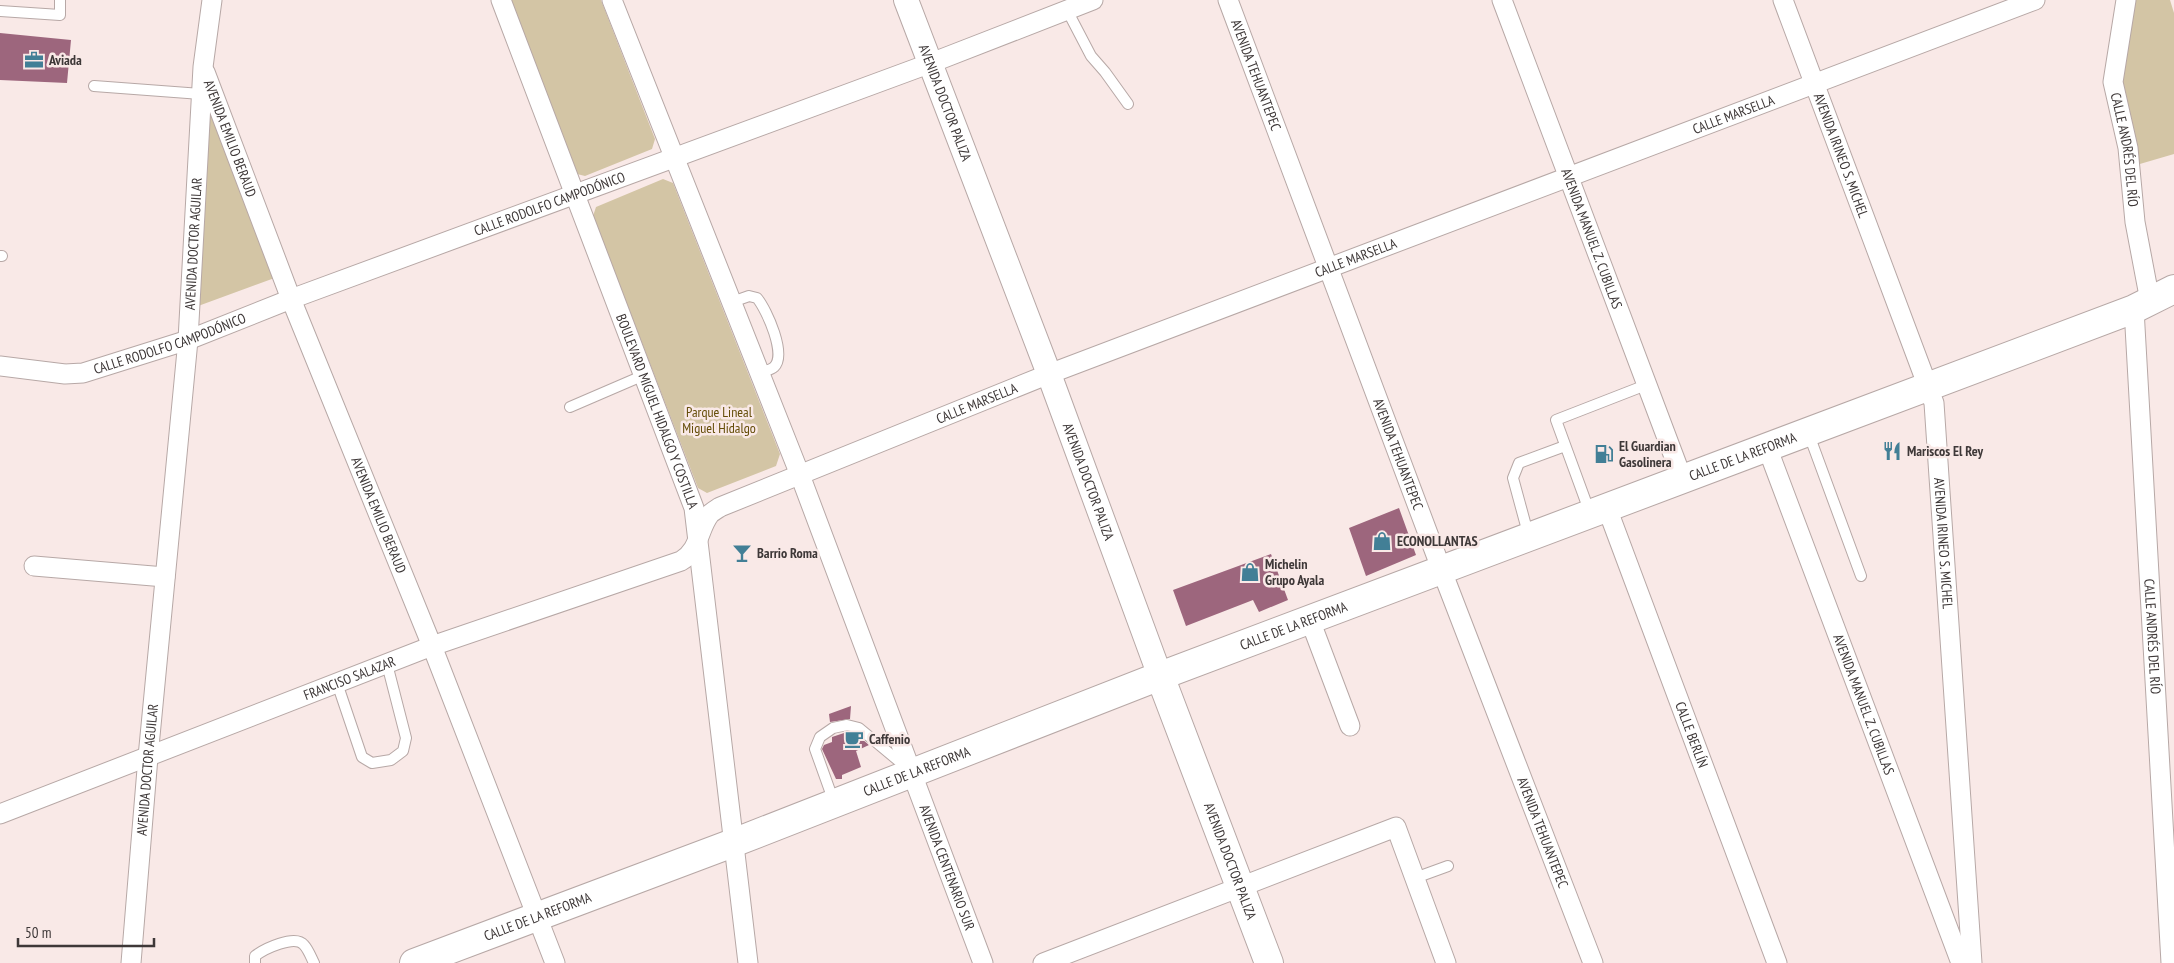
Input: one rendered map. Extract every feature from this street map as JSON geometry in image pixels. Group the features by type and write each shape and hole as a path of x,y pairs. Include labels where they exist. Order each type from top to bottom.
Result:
{"main road":[{"name":"CALLE DE LA REFORMA","path":"414,963 537,915 733,843 1160,676 1442,571 2153,300"},
{"name":"AVENIDA DOCTOR PALIZA","path":"1160,676 1269,963"}],"street":[{"name":"BOULEVARD MIGUEL HIDALGO Y COSTILLA","path":"501,0 575,193 642,376 694,508 748,963"},
{"path":"612,0 800,475 912,773"},
{"name":"AVENIDA DOCTOR PALIZA","path":"906,0 1049,374 1160,676"},
{"name":"CALLE RODOLFO CAMPODÓNICO","path":"0,366 65,374 83,373 188,340 291,299 931,63 1093,0"},
{"name":"AVENIDA TEHUANTEPEC","path":"1228,0 1442,571 1592,963"},
{"name":"AVENIDA MANUEL Z. CUBILLAS","path":"1502,0 1682,478"},
{"name":"AVENIDA IRINEO S. MICHEL","path":"1783,0 1929,385 1934,403 1972,963"},
{"name":"CALLE MARSELLA","path":"697,544 710,514 720,507 1049,374 1814,84 1989,7 2036,0"},
{"name":"CALLE ANDRÉS DEL RÍO","path":"2126,0 2113,82 2128,148 2136,222 2153,300 2171,963"},
{"name":"AVENIDA DOCTOR AGUILAR","path":"131,963 148,757 188,340 203,67 214,1"},
{"name":"AVENIDA EMILIO BERAUD","path":"203,67 291,299 432,646 555,963"},
{"name":"AVENIDA MANUEL Z. CUBILLAS","path":"1767,447 1961,963"},
{"name":"CALLE BERLÍN","path":"1598,511 1777,963"},
{"name":"FRANCISO SALAZAR","path":"0,814 432,646 681,561 689,556 697,544"},
{"path":"34,566 165,577"},
{"path":"1310,620 1350,726"},
{"name":"AVENIDA CENTENARIO SUR","path":"912,773 983,963"},
{"path":"1043,963 1396,826 1446,963"}],"lane":[{"path":"0,11 60,15 60,0"},
{"path":"1067,10 1090,56 1105,72 1128,104"},
{"path":"94,86 201,94"},
{"path":"732,302 749,296 757,298 763,305 779,348 779,359 774,368 759,373"},
{"path":"570,407 642,376"},
{"path":"1598,511 1565,446 1556,420 1646,385"},
{"path":"1808,431 1861,576"},
{"path":"1529,538 1513,478 1519,463 1565,446"},
{"path":"337,683 362,757 372,763 391,760 404,751 406,738 386,664"},
{"path":"835,803 815,749 820,737 833,728 847,725 859,728 912,773"},
{"path":"1415,878 1448,866"},
{"path":"255,963 255,956 262,951 291,940 299,941 304,945 314,963"}],"green space":[{"path":"510,0 601,0 655,139 652,149 585,176 577,174"},
{"path":"2133,0 2170,0 2174,13 2174,154 2133,166 2116,80"},
{"path":"207,95 280,276 190,309"},
{"name":"Parque Lineal Miguel Hidalgo","path":"663,179 673,183 780,454 776,466 707,493 698,488 593,216 596,207"}],"building":[{"name":"Aviada","path":"0,33 71,40 67,83 0,80"},
{"name":"ECONOLLANTAS","path":"1399,508 1416,555 1366,576 1349,528"},
{"name":"Michelin Grupo Ayala","path":"1271,554 1288,600 1259,612 1253,600 1186,626 1173,590"},
{"path":"851,706 850,719 830,722 829,714"},
{"path":"847,732 847,736 856,734 869,745 856,751 861,767 842,775 842,779 836,779 822,749 824,745 832,742 832,737"}],"place":[{"name":"Aviada","path":"34,60"},
{"name":"Mariscos El Rey","path":"1892,451"},
{"name":"El Guardian Gasolinera","path":"1604,454"},
{"name":"ECONOLLANTAS","path":"1382,541"},
{"name":"Barrio Roma","path":"742,553"},
{"name":"Michelin Grupo Ayala","path":"1250,572"},
{"name":"Caffenio","path":"854,739"}]}
